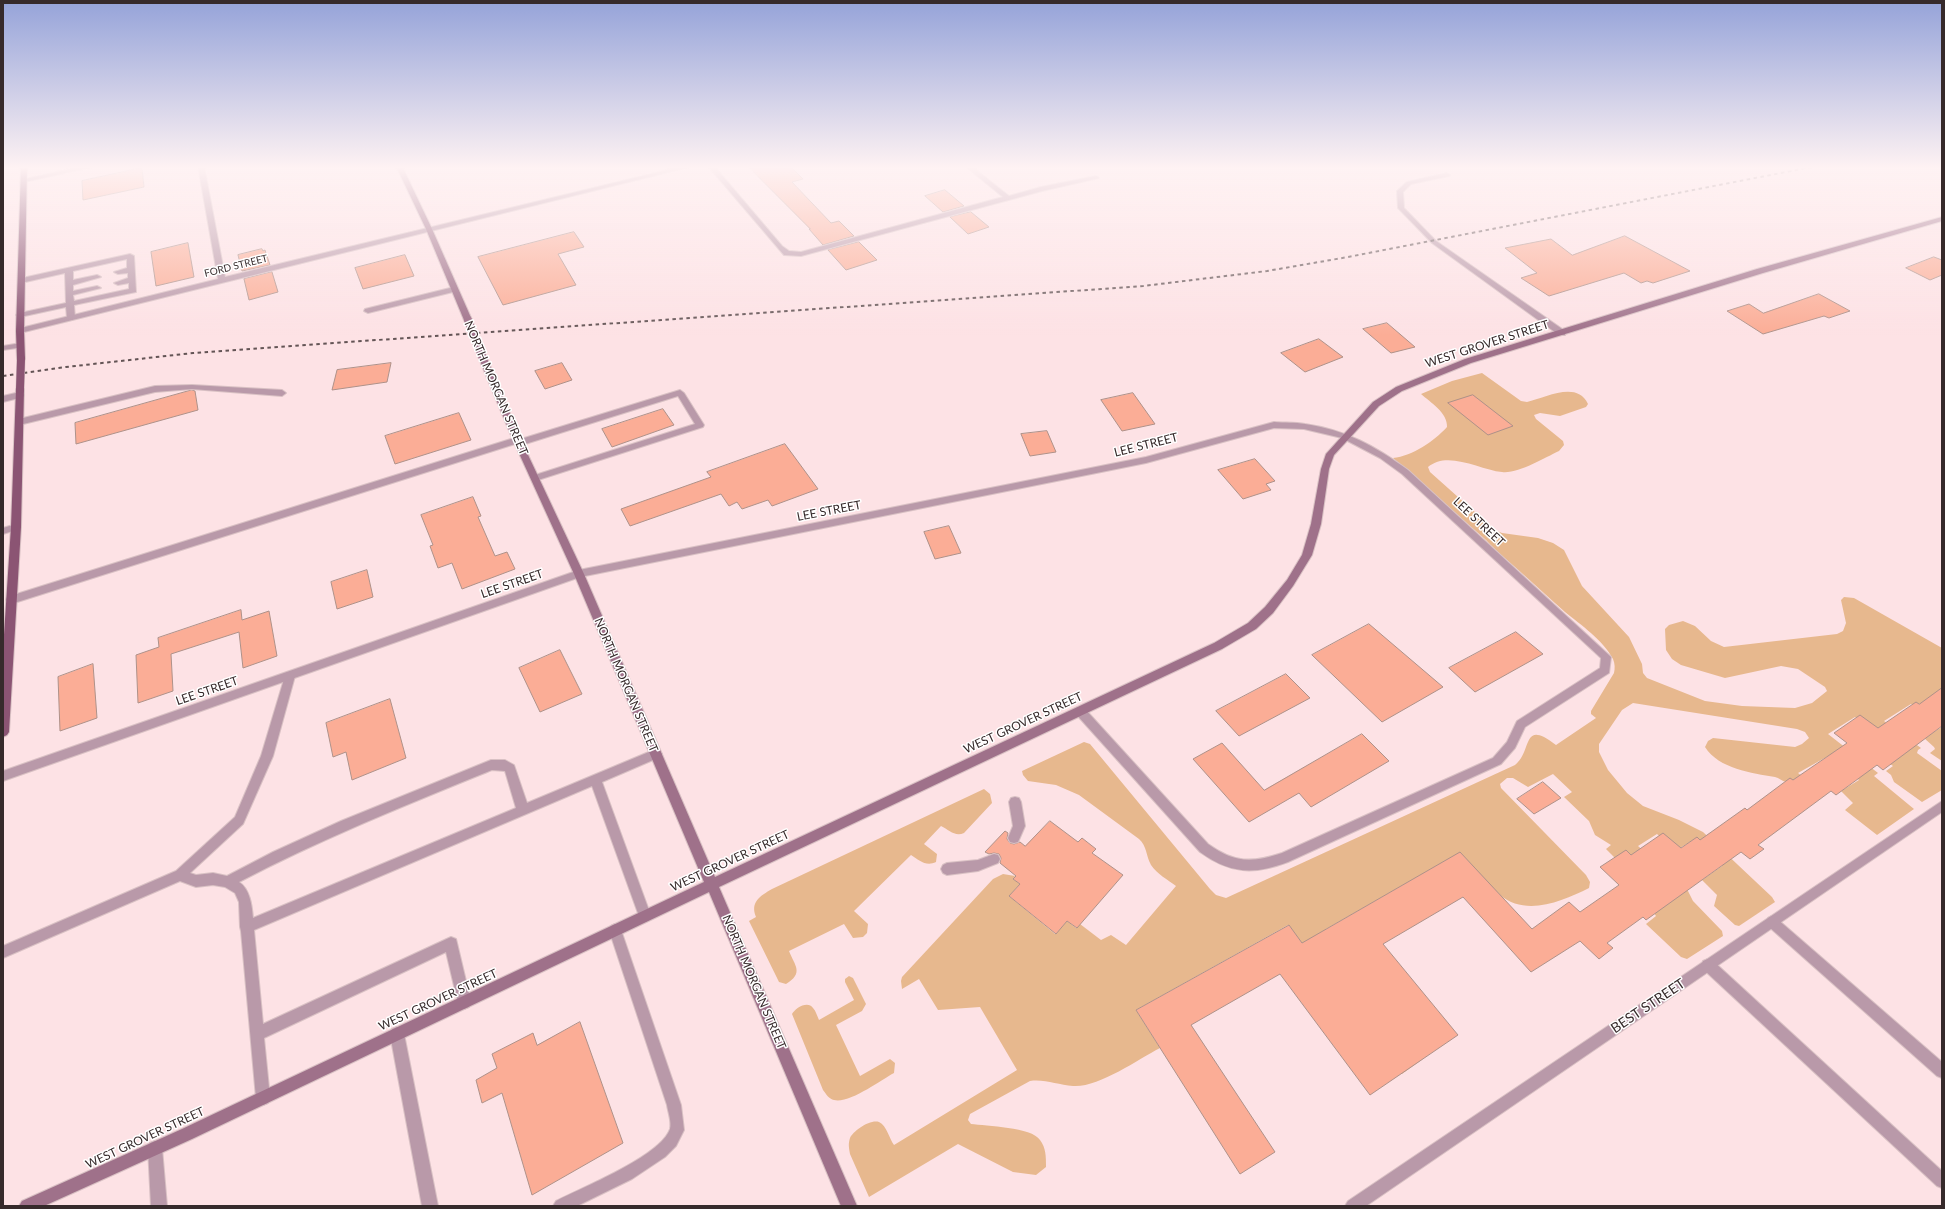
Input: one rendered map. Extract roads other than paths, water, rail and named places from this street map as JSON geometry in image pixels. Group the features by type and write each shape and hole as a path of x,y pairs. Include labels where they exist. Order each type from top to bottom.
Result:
{"main road":[{"path":"3,732 5,671 16,527 21,359 20,315 23,222"}],"street":[{"path":"212,222 222,280"},
{"name":"NORTH MORGAN STREET","path":"426,222 518,441 579,574 849,1206"},
{"name":"FORD STREET","path":"20,331 456,222"},
{"path":"759,222 787,253 801,254 920,222"},
{"path":"1415,222 1434,242 1562,333"},
{"name":"WEST GROVER STREET","path":"27,1206 263,1098 712,884 1218,646 1252,626 1269,610 1290,583 1307,555 1316,524 1325,469 1330,454 1376,404 1401,388 1468,361 1767,269 1930,222"},
{"path":"21,281 130,256 131,280 133,290 138,301"},
{"path":"69,270 72,318"},
{"path":"118,272 130,270"},
{"path":"70,283 97,277"},
{"path":"118,283 131,280"},
{"path":"70,294 97,288"},
{"path":"368,311 454,288"},
{"path":"20,315 133,290"},
{"path":"3,348 21,345"},
{"path":"19,422 154,389 192,387 282,393"},
{"path":"3,399 20,392"},
{"path":"11,600 518,441 680,393 700,425 535,478"},
{"name":"LEE STREET","path":"3,776 579,574 1146,460 1274,425 1304,426 1345,436 1382,456 1405,472 1606,657 1605,670 1521,724 1511,745 1497,761 1284,858 1256,866 1227,863 1217,858 1204,848 1080,711"},
{"path":"3,531 16,527"},
{"path":"3,952 180,875 239,820 267,756 290,676"},
{"path":"246,927 656,754"},
{"path":"228,882 271,859 345,825 491,765 505,765 510,768 523,810"},
{"path":"596,780 645,916"},
{"path":"1014,838 1019,826 1015,802"},
{"name":"BEST STREET","path":"1353,1206 1942,806"},
{"path":"947,869 981,865 994,859"},
{"path":"180,875 196,881 214,879 228,882 239,889 244,902 263,1098"},
{"path":"1772,922 1942,1071"},
{"path":"561,1206 644,1164 668,1146 677,1129 674,1105 615,930"},
{"path":"256,1034 451,943 464,1002"},
{"path":"1708,965 1942,1180"},
{"path":"397,1034 430,1206"},
{"path":"155,1148 159,1206"}],"railway":[{"path":"3,376 66,367 193,353 1143,286 1267,271 1526,222"}]}
